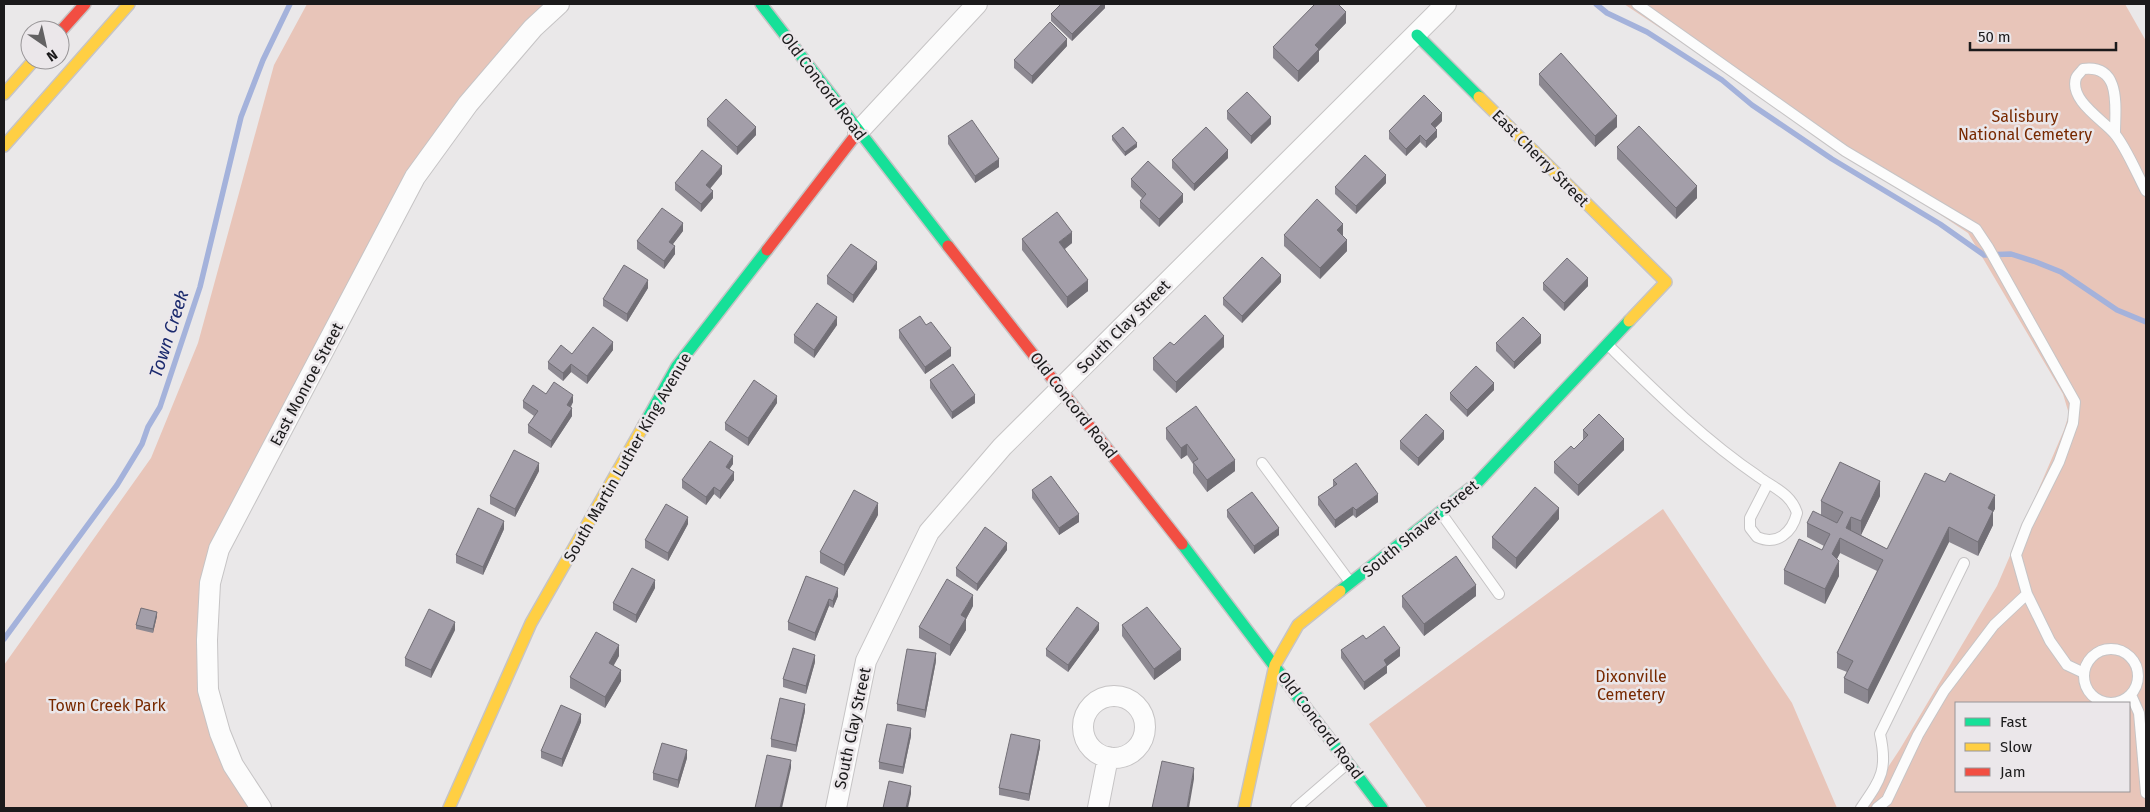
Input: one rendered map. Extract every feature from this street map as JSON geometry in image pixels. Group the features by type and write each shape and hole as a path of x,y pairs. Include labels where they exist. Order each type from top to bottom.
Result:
{"street":[{"path":"70,21 85,4"},
{"path":"4,146 129,4"},
{"name":"East Monroe Street","path":"261,808 233,765 220,733 208,690 207,640 210,583 219,549 415,178 468,104 533,28 559,4"},
{"name":"Old Concord Road","path":"762,4 858,132 1061,388 1276,665 1382,808"},
{"name":"South Martin Luther King Avenue","path":"449,808 531,623 677,366 858,132 977,4"},
{"name":"South Clay Street","path":"836,808 866,661 929,532 1002,447 1446,4"},
{"name":"East Cherry Street","path":"1417,35 1666,282"},
{"path":"4,94 25,70"},
{"name":"South Shaver Street","path":"1244,808 1276,665 1298,625 1477,483 1666,282"},
{"path":"1098,808 1108,757"}],"lane":[{"path":"1636,4 1845,151 1976,229 2075,402 2073,422 2059,462 2027,526 2016,555 2027,594 2050,642 2068,665 2084,673"},
{"path":"2115,133 2115,97 2113,87 2100,70 2093,68 2083,69 2076,77 2076,86 2080,97 2094,117 2115,133 2146,191"},
{"path":"1608,344 1682,417 1768,483 1788,496 1797,513 1794,524 1790,531 1771,541 1757,537 1749,525 1750,518 1768,483"},
{"path":"1262,463 1350,583"},
{"path":"1441,512 1499,594"},
{"path":"1861,808 1879,784 1885,756 1880,734 1964,563"},
{"path":"1877,808 1887,800 1918,734 1944,691 1994,625 2027,594"},
{"path":"2108,702 2100,701 2088,689 2084,673 2092,657 2100,651 2109,649 2119,650 2134,660 2138,669 2139,678 2136,687 2130,695 2118,702"},
{"path":"2130,695 2139,713 2146,793"},
{"path":"1296,808 1349,763"}],"green space":[{"name":"Town Creek Park","path":"307,4 557,4 415,177 219,549 208,690 261,808 4,808 4,665 151,458 198,343 274,65"},
{"name":"Salisbury National Cemetery","path":"1624,4 2125,4 2146,41 2146,808 1861,808 1900,749 1997,586 2064,430 2069,414 2063,394 1968,233"},
{"name":"Dixonville Cemetery","path":"1663,509 1792,703 1837,808 1427,808 1369,724"}],"building":[{"path":"1061,4 1102,4 1072,34 1051,14"},
{"path":"1315,4 1338,4 1346,12 1315,45 1319,49 1298,71 1273,47"},
{"path":"1050,22 1067,39 1032,76 1014,60"},
{"path":"1561,53 1617,116 1595,136 1539,74"},
{"path":"1247,92 1271,117 1251,136 1227,111"},
{"path":"1424,95 1442,113 1431,124 1437,130 1426,141 1420,135 1406,149 1389,131"},
{"path":"726,99 756,127 737,147 707,119"},
{"path":"972,120 999,159 975,176 948,136"},
{"path":"1639,126 1697,186 1676,208 1617,147"},
{"path":"1123,127 1137,143 1125,152 1112,136"},
{"path":"1206,127 1228,150 1194,184 1172,160"},
{"path":"702,150 722,166 706,185 713,191 701,204 675,183"},
{"path":"1365,155 1386,175 1356,206 1335,187"},
{"path":"1148,161 1183,194 1159,219 1140,201 1146,194 1131,179"},
{"path":"1317,199 1343,224 1337,230 1347,240 1320,268 1284,235"},
{"path":"662,208 683,223 669,242 675,246 664,261 637,241"},
{"path":"1057,212 1072,232 1059,242 1088,280 1067,297 1022,239"},
{"path":"851,244 877,262 853,295 827,276"},
{"path":"1262,257 1281,275 1242,316 1223,298"},
{"path":"1567,258 1588,278 1564,303 1543,283"},
{"path":"624,265 648,280 627,314 603,299"},
{"path":"817,303 837,317 814,350 794,335"},
{"path":"1205,315 1224,336 1176,382 1153,358 1170,342 1174,345"},
{"path":"920,316 926,325 931,322 951,348 925,367 899,330"},
{"path":"1523,317 1541,335 1514,362 1496,343"},
{"path":"593,327 613,342 587,376 571,364 563,373 548,362 561,345 572,354"},
{"path":"953,364 975,395 952,412 930,380"},
{"path":"1476,366 1494,383 1467,410 1450,393"},
{"path":"754,380 777,396 748,438 725,423"},
{"path":"554,382 573,395 567,405 572,408 551,441 528,425 538,411 523,401 533,385 546,394"},
{"path":"1196,406 1235,460 1207,480 1193,462 1198,459 1187,444 1181,448 1166,428"},
{"path":"1426,414 1444,431 1418,458 1400,441"},
{"path":"1599,414 1624,439 1578,485 1554,462 1571,446 1574,449 1588,435 1583,430"},
{"path":"710,441 733,456 726,467 734,472 720,491 714,487 706,497 682,480"},
{"path":"514,450 539,463 515,509 490,496"},
{"path":"1840,462 1880,481 1861,521 1851,517 1846,528 1887,549 1925,473 1945,482 1950,473 1995,495 1988,508 1993,511 1978,542 1949,527 1868,690 1844,678 1853,661 1837,653 1883,560 1840,538 1832,554 1839,561 1825,589 1784,570 1799,539 1822,550 1830,534 1807,523 1813,511 1837,523 1843,512 1821,501"},
{"path":"1356,463 1378,494 1356,510 1353,507 1335,520 1318,497 1337,484 1333,480"},
{"path":"1051,476 1079,514 1059,528 1032,490"},
{"path":"1535,487 1559,508 1516,558 1492,537"},
{"path":"854,490 878,503 844,565 820,552"},
{"path":"1252,492 1279,528 1254,546 1227,510"},
{"path":"666,504 688,517 668,553 645,540"},
{"path":"478,508 504,521 483,567 456,555"},
{"path":"985,527 1007,543 977,584 956,568"},
{"path":"1456,556 1476,585 1424,624 1402,596"},
{"path":"632,568 655,580 636,615 613,603"},
{"path":"806,576 838,588 833,601 829,599 815,633 788,622"},
{"path":"947,579 973,595 961,615 966,618 950,645 919,627"},
{"path":"1077,607 1099,623 1068,665 1046,649"},
{"path":"1147,607 1181,649 1154,669 1122,625"},
{"path":"141,608 157,612 153,629 136,625"},
{"path":"429,609 455,622 431,670 405,658"},
{"path":"1384,626 1400,648 1384,660 1387,665 1364,682 1341,650 1363,635 1366,639"},
{"path":"596,632 619,645 609,663 621,670 605,697 570,677"},
{"path":"793,648 815,655 806,686 783,679"},
{"path":"907,649 936,653 925,710 897,704"},
{"path":"780,698 805,704 796,745 771,739"},
{"path":"561,705 581,714 562,759 541,751"},
{"path":"887,724 911,728 903,767 879,762"},
{"path":"1011,734 1040,740 1029,794 999,788"},
{"path":"662,743 687,750 678,780 653,773"},
{"path":"767,755 791,760 780,808 755,808"},
{"path":"1162,761 1194,768 1187,808 1152,808"},
{"path":"889,781 911,786 906,808 883,808"}],"waterway":[{"name":"Town Creek","path":"4,639 117,485 142,444 148,427 160,407 200,287 241,117 263,60 290,4"},
{"path":"1596,4 1607,13 1647,32 1722,80 1752,105 1832,159 1940,224 1984,255 2011,254 2061,272 2117,310 2146,322"}],"traffic: fast":[{"path":"761,4 948,246"},
{"path":"1417,35 1479,97"},
{"path":"644,425 677,366 767,250"},
{"path":"1340,591 1477,483 1629,321"},
{"path":"1182,544 1382,808"}],"traffic: slow":[{"path":"4,146 129,4"},
{"path":"4,94 25,70"},
{"path":"1479,97 1666,282 1629,321"},
{"path":"449,808 531,623 644,425"},
{"path":"1244,808 1275,665 1298,625 1340,591"}],"traffic: jam":[{"path":"70,21 85,4"},
{"path":"767,250 858,132"},
{"path":"948,246 1182,544"}]}
